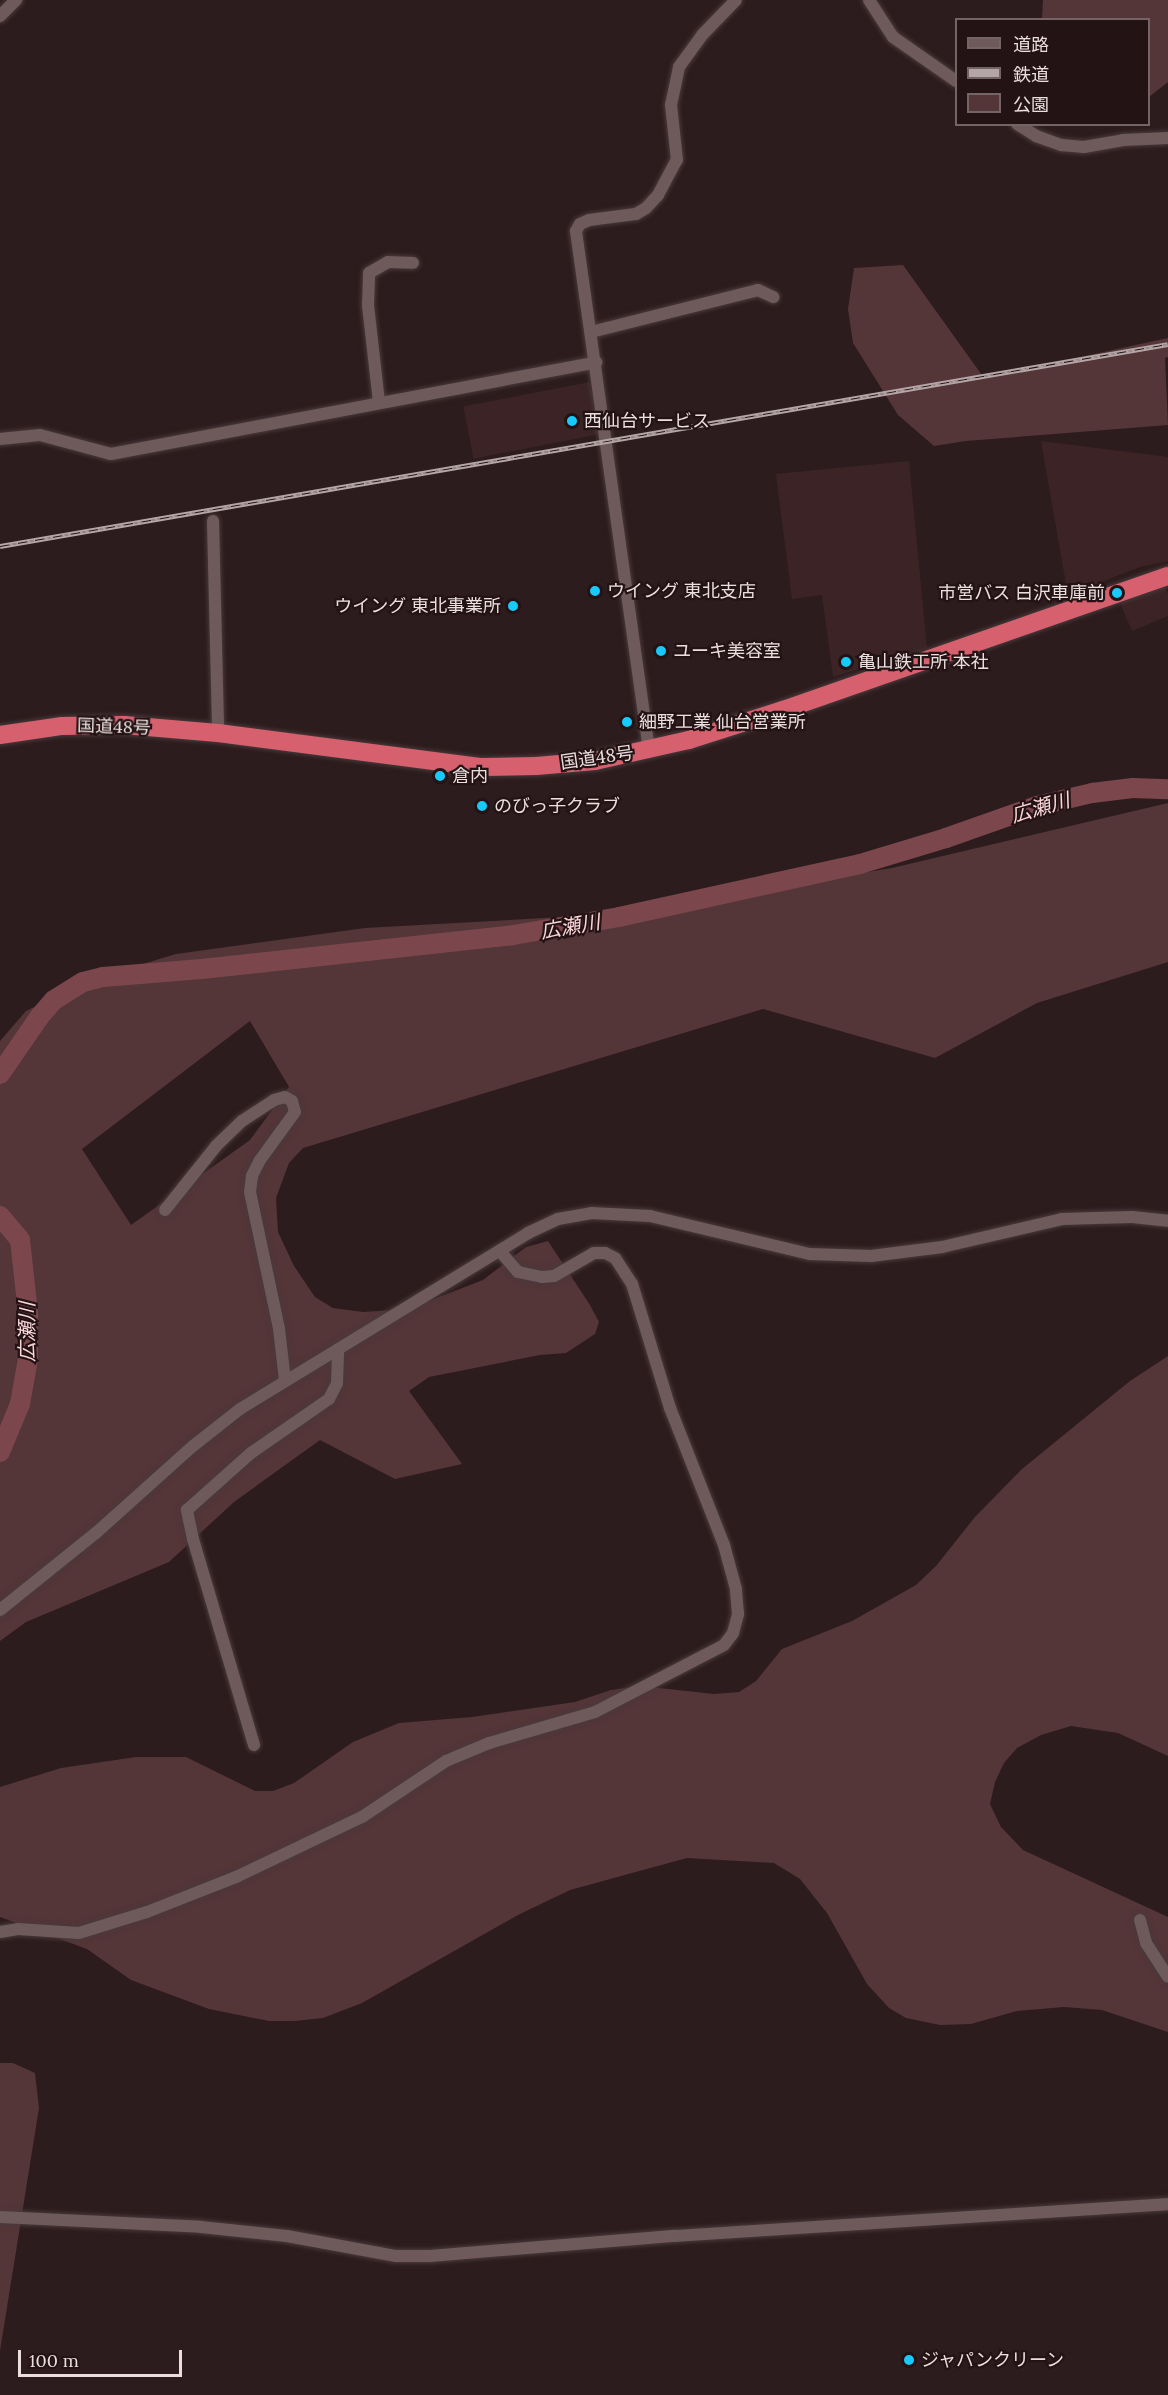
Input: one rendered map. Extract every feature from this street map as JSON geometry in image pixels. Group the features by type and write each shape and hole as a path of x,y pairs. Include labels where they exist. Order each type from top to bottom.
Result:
{"highway":[{"name":"国道48号","path":"0,735 62,726 124,725 218,733 395,758 480,766 581,762 649,750 783,710 1168,576"}],"street":[{"path":"0,16 16,0"},
{"path":"649,750 596,362 576,235 578,226 592,219 636,213 646,208 658,195 677,160 670,105 679,67 702,34 736,0"},
{"path":"869,0 893,37 955,80"},
{"path":"1020,126 1036,136 1061,145 1084,147 1141,138 1168,138"},
{"path":"379,402 368,306 369,273 388,262 413,262"},
{"path":"591,332 758,290 773,297"},
{"path":"0,440 40,435 111,453 596,362"},
{"path":"213,521 218,733"},
{"path":"165,1210 216,1146 242,1121 274,1100 285,1097 292,1101 295,1112 260,1160 252,1176 250,1192 279,1329 285,1380"},
{"path":"0,1610 97,1532 192,1446 240,1409 528,1233 558,1219 591,1213 650,1216 810,1254 833,1256 910,1252 1062,1219 1132,1217 1168,1221"},
{"path":"0,1932 18,1929 79,1933 147,1912 236,1877 362,1817 446,1761 489,1743 595,1712 723,1645 734,1633 738,1614 736,1588 724,1545 670,1408 632,1284 615,1258 605,1253 594,1253 554,1276 542,1277 518,1272 500,1251"},
{"path":"254,1745 193,1539 187,1510 251,1453 329,1399 337,1383 338,1349"},
{"path":"1140,1920 1146,1943 1168,1977"},
{"path":"0,2217 201,2227 286,2235 396,2256 430,2256 687,2235 1168,2204"}],"shaded area":[{"path":"590,382 600,434 473,459 463,407"},
{"path":"1041,441 1168,457 1168,561 1140,567 1068,595"},
{"path":"909,461 927,648 833,677 822,595 792,599 776,474"},
{"path":"1165,587 1168,594 1168,616 1132,631 1120,603"}],"green space":[{"path":"1043,0 1168,0 1168,82 1150,96 1150,18 1042,18"},
{"path":"903,265 984,378 1168,338 1168,357 1165,358 1168,425 966,441 934,446 898,415 853,343 848,309 854,268"},
{"path":"1168,803 1168,962 1037,1003 935,1058 763,1009 303,1148 289,1163 276,1198 278,1232 294,1266 315,1297 333,1308 363,1312 408,1309 483,1280 526,1247 548,1241 599,1322 595,1334 566,1353 540,1355 429,1377 409,1391 462,1464 395,1479 320,1440 234,1502 169,1562 26,1622 0,1641 0,1041 26,1011 93,979 176,954 365,928 600,915 892,868","holes":["250,1021 289,1087 250,1140 131,1225 82,1149"]},
{"path":"1168,1356 1168,1756 1118,1733 1071,1726 1041,1735 1017,1748 1004,1763 995,1782 990,1804 1001,1827 1023,1850 1168,1917 1168,2032 1102,2010 1064,2007 1017,2011 971,2024 940,2025 906,2018 889,2008 867,1984 827,1913 800,1879 774,1863 687,1858 570,1890 518,1915 362,2003 323,2018 295,2021 269,2021 209,2009 131,1980 87,1949 0,1917 0,1787 61,1768 136,1757 186,1757 255,1791 273,1791 294,1783 353,1742 399,1723 472,1717 575,1702 611,1690 641,1686 714,1694 739,1692 756,1681 782,1649 852,1621 916,1585 936,1566 975,1517 1022,1469 1130,1381"},
{"path":"0,2063 13,2063 35,2073 39,2108 0,2351"}],"waterway":[{"name":"広瀬川","path":"0,1074 40,1016 54,1000 83,982 103,977 202,969 513,935 619,917 860,864 946,838 1037,806 1092,793 1133,788 1168,789"},
{"name":"広瀬川","path":"0,1216 20,1240 28,1313 28,1359 20,1404 0,1452"}],"railway":[{"path":"0,546 1168,344"}],"place":[{"name":"西仙台サービス","path":"572,421"},
{"name":"ウイング 東北支店","path":"595,591"},
{"name":"市営バス 白沢車庫前","path":"1117,593"},
{"name":"ウイング 東北事業所","path":"513,606"},
{"name":"ユーキ美容室","path":"661,651"},
{"name":"亀山鉄工所 本社","path":"846,662"},
{"name":"細野工業 仙台営業所","path":"627,722"},
{"name":"倉内","path":"440,776"},
{"name":"のびっ子クラブ","path":"482,806"},
{"name":"ジャパンクリーン","path":"909,2360"}]}
